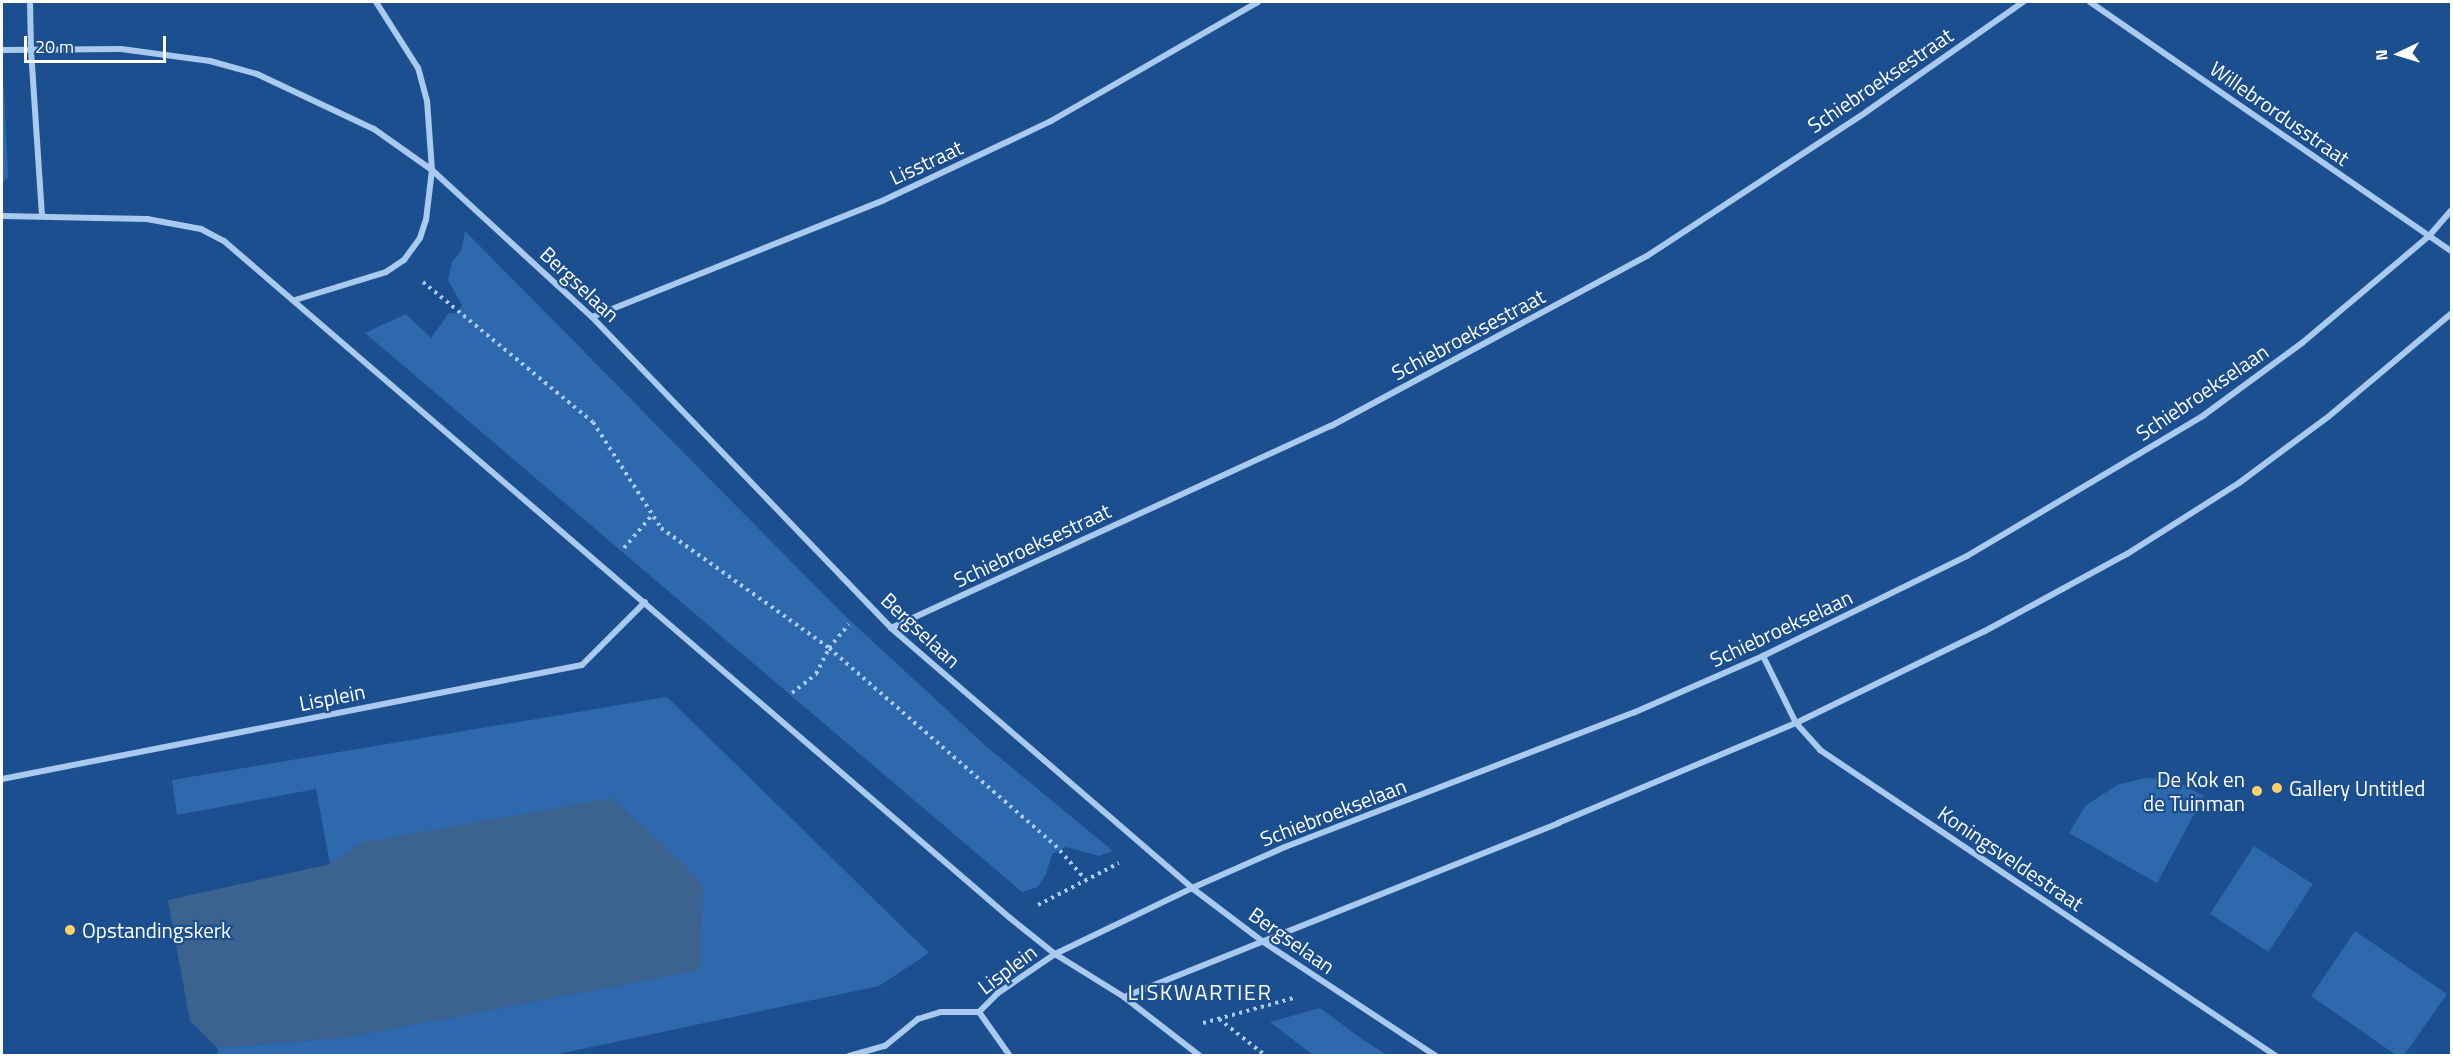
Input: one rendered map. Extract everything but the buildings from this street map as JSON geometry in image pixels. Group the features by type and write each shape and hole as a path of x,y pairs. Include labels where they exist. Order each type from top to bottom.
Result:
{"street":[{"path":"30,2 42,215"},
{"path":"295,300 365,280 400,263 420,238 426,220 432,170 428,101 418,68 376,2"},
{"name":"Lisstraat","path":"592,316 882,201 1007,142 1090,99 1258,2"},
{"name":"Schiebroeksestraat","path":"891,628 1331,426 1647,256 1866,112 2023,2"},
{"name":"Willebrordusstraat","path":"2090,2 2451,252"},
{"name":"Bergselaan","path":"2,50 121,49 210,61 257,74 374,129 432,170 592,316 891,628 1192,888 1262,941 1437,1056"},
{"name":"Schiebroekselaan","path":"1055,954 1192,888 1285,847 1633,713 1763,656 1967,555 2204,415 2302,343 2429,236 2451,210"},
{"path":"2,216 42,215 147,219 201,230 224,241 1010,918 1055,954 1124,998 1200,1056"},
{"path":"1124,998 1558,823 1797,723 1985,631 2127,554 2257,470 2328,417 2451,314"},
{"name":"Lisplein","path":"2,779 582,665 645,602"},
{"name":"Koningsveldestraat","path":"1763,656 1797,723 1820,750 2276,1056"},
{"name":"Lisplein","path":"849,1056 885,1046 918,1019 941,1012 979,1012 998,993 1055,954"},
{"path":"979,1012 1010,1056"}],"path":[{"path":"400,263 593,422 662,528 829,648 1055,845 1086,880"},
{"path":"607,569 653,514"},
{"path":"770,711 816,674 829,648 867,602"},
{"path":"1010,918 1145,849"},
{"path":"1167,1032 1331,987"},
{"path":"1219,1019 1266,1056"}],"shaded area":[{"path":"2,85 4,87 8,177 2,183"},
{"path":"465,231 842,613 987,747 1113,851 1099,856 1066,847 1052,854 1046,874 1038,887 1022,892 365,333 406,314 431,338 449,313 457,314 462,305 448,280 452,262 461,251"},
{"path":"667,697 929,953 879,986 554,1055 218,1055 217,1048 348,1037 699,970 703,887 361,843 330,864 316,789 177,815 172,780"},
{"path":"2145,778 2172,779 2204,796 2157,883 2069,833 2085,806 2117,785"},
{"path":"612,798 686,866 703,887 700,970 348,1037 217,1048 190,1021 168,900 330,864 361,843"},
{"path":"2254,846 2313,884 2269,952 2210,914"},
{"path":"2355,931 2447,994 2404,1055 2396,1055 2311,996"},
{"path":"1320,1008 1387,1055 1313,1055 1270,1022"}],"place":[{"name":"Gallery Untitled","path":"2277,788"},
{"name":"De Kok en de Tuinman","path":"2257,791"},
{"name":"Opstandingskerk","path":"70,930"}],"district":[{"name":"LISKWARTIER","path":"1200,993"}]}
